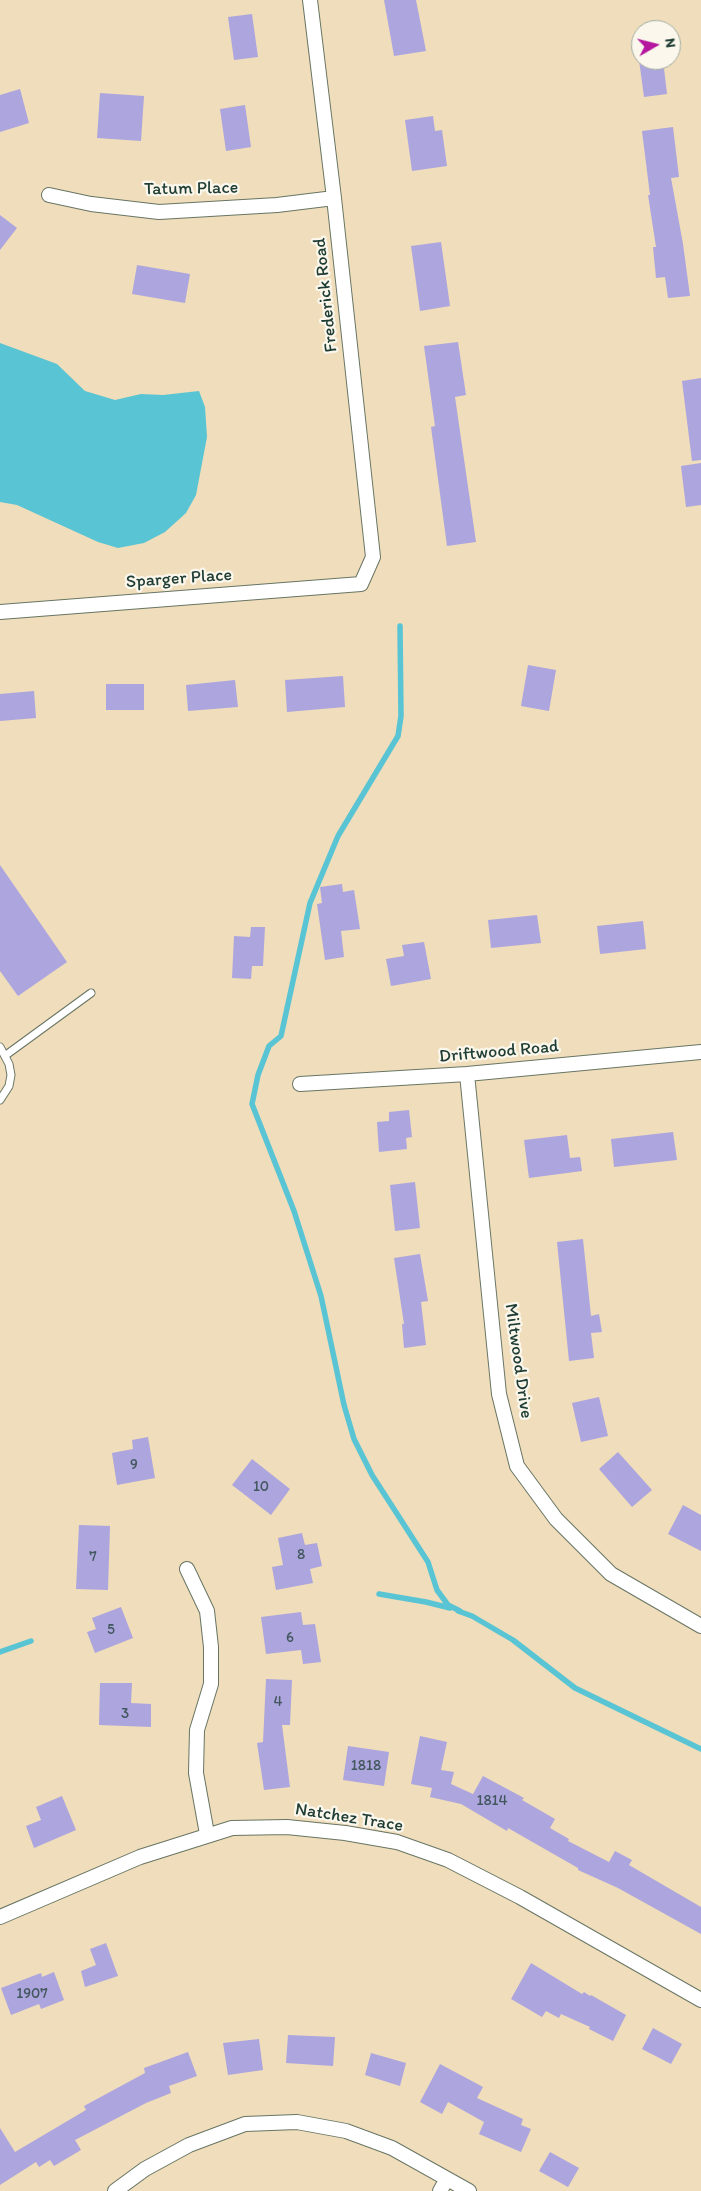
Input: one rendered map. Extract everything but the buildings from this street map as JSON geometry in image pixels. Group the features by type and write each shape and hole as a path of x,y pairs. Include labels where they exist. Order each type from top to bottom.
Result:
{"street":[{"name":"Frederick Road","path":"310,0 334,198 373,557 361,584"},
{"name":"Tatum Place","path":"49,195 91,204 159,212 278,205 334,198"},
{"name":"Sparger Place","path":"0,612 361,584"},
{"name":"Driftwood Road","path":"300,1084 467,1074 701,1052"},
{"name":"Miltwood Drive","path":"467,1074 500,1394 517,1466 556,1519 611,1574 701,1626"},
{"path":"187,1570 207,1611 211,1647 210,1684 197,1730 196,1773 207,1834"},
{"name":"Natchez Trace","path":"0,1917 140,1857 207,1834 232,1828 287,1827 397,1842 448,1860 520,1897 701,2000"},
{"path":"115,2191 145,2169 188,2145 245,2124 297,2122 346,2132 392,2148 469,2191"},
{"path":"440,2191 447,2178"}],"lane":[{"path":"6,1055 91,992"},
{"path":"0,1047 6,1055 11,1075 9,1086 0,1100"}],"water":[{"path":"0,343 57,364 85,391 115,400 141,394 163,395 199,391 205,407 207,437 196,495 186,513 165,532 144,543 118,548 98,542 17,505 0,502"}],"waterway":[{"path":"400,626 401,716 398,736 338,836 310,903 281,1036 269,1046 258,1075 252,1104 294,1211 321,1296 344,1405 354,1439 372,1475 428,1562 437,1590 448,1605 460,1611"},
{"path":"379,1594 450,1608"},
{"path":"458,1611 472,1616 513,1640 575,1688 701,1749"},
{"path":"0,1652 31,1641"}]}
